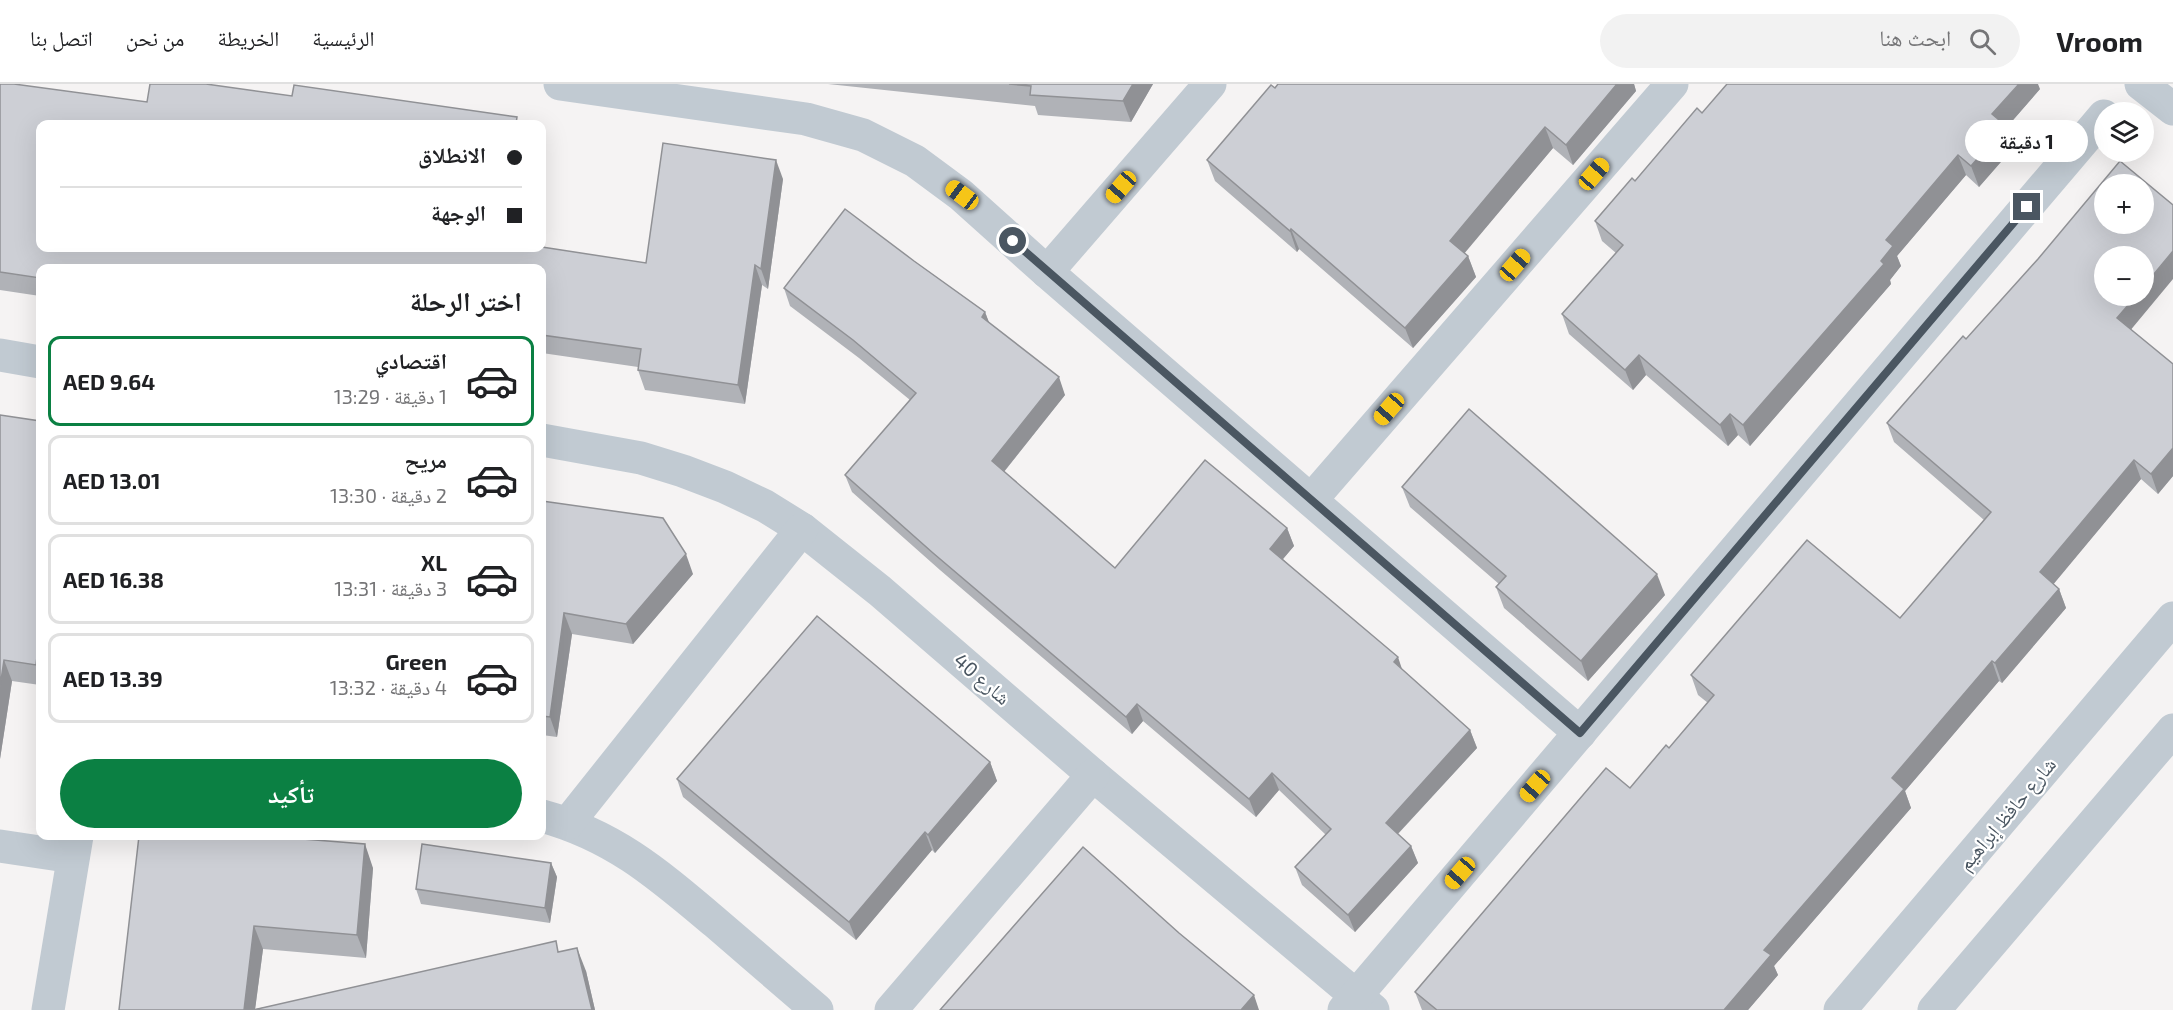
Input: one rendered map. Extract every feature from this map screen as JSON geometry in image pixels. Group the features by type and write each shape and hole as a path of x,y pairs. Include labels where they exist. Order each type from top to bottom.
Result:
{"street":[{"path":"560,84 665,100 751,97 806,119 863,135 915,161 962,195 1047,272 1580,733"},
{"path":"1047,272 1210,84"},
{"path":"1311,500 1672,84"},
{"path":"2117,102 2132,84"},
{"path":"2141,84 2173,110"},
{"path":"1357,1006 1580,733 2094,128"},
{"path":"0,355 36,361"},
{"name":"شارع 40","path":"546,441 641,458 683,471 765,506 802,530 880,591 1357,1006"},
{"path":"802,530 555,819 608,842 646,865 817,1010"},
{"name":"شارع حافظ إبراهيم","path":"1840,1010 2173,618"},
{"path":"1935,1010 2173,730"},
{"path":"891,1010 1093,775"},
{"path":"0,846 75,846 48,1010"}],"building":[{"path":"0,84 147,102 150,84 206,84 292,96 294,85 517,117 517,120 36,120 36,252 546,252 546,248 646,263 663,143 776,160 761,269 755,265 738,385 638,370 641,349 546,336 546,264 36,264 36,277 0,272"},
{"path":"1009,84 1133,84 1123,101 1030,95 1031,86"},
{"path":"1278,84 1617,84 1566,145 1545,127 1450,241 1468,256 1405,328 1207,160 1271,85 1275,88"},
{"path":"1727,84 2019,84 1992,114 2006,126 1971,166 1958,155 1886,240 1893,246 1881,261 1884,264 1743,425 1730,414 1720,425 1639,355 1625,370 1562,314 1623,245 1595,221 1632,178 1635,181 1697,108 1702,113"},
{"path":"2121,162 2136,174 2109,174"},
{"path":"2154,189 2173,205 2173,251 2154,274 2154,246 2094,246 2094,306 2127,306 2117,318 2173,364 2173,448 2151,474 2134,460 2040,572 2059,589 1995,663 1992,661 1892,778 1904,789 1764,950 1771,955 1724,1010 1437,1010 1415,992 1606,768 1630,788 1666,745 1669,748 1714,695 1691,675 1807,540 1900,618 1991,512 1887,423 1963,336 1966,339 2094,192 2094,234 2154,234"},
{"path":"845,209 985,312 982,317 1059,377 992,461 1115,568 1205,460 1287,528 1270,549 1398,657 1394,662 1470,730 1386,823 1411,846 1348,915 1295,867 1331,829 1272,773 1249,799 1137,704 1126,717 845,475 916,393 853,340 784,288"},
{"path":"1469,409 1657,574 1581,661 1496,587 1506,576 1402,487"},
{"path":"0,415 36,420 36,665 4,660 0,687"},
{"path":"546,502 663,518 686,554 626,624 564,613 550,717 546,716"},
{"path":"817,616 990,762 928,835 925,832 849,922 677,779"},
{"path":"139,840 315,840 365,844 357,935 254,926 244,1010 119,1010"},
{"path":"422,844 551,863 545,908 416,889"},
{"path":"1083,847 1179,933 1254,995 1241,1010 940,1010"},
{"path":"556,941 558,952 577,948 592,1010 253,1010"}],"route":[{"path":"1013,241 1580,733 2027,207"}]}
